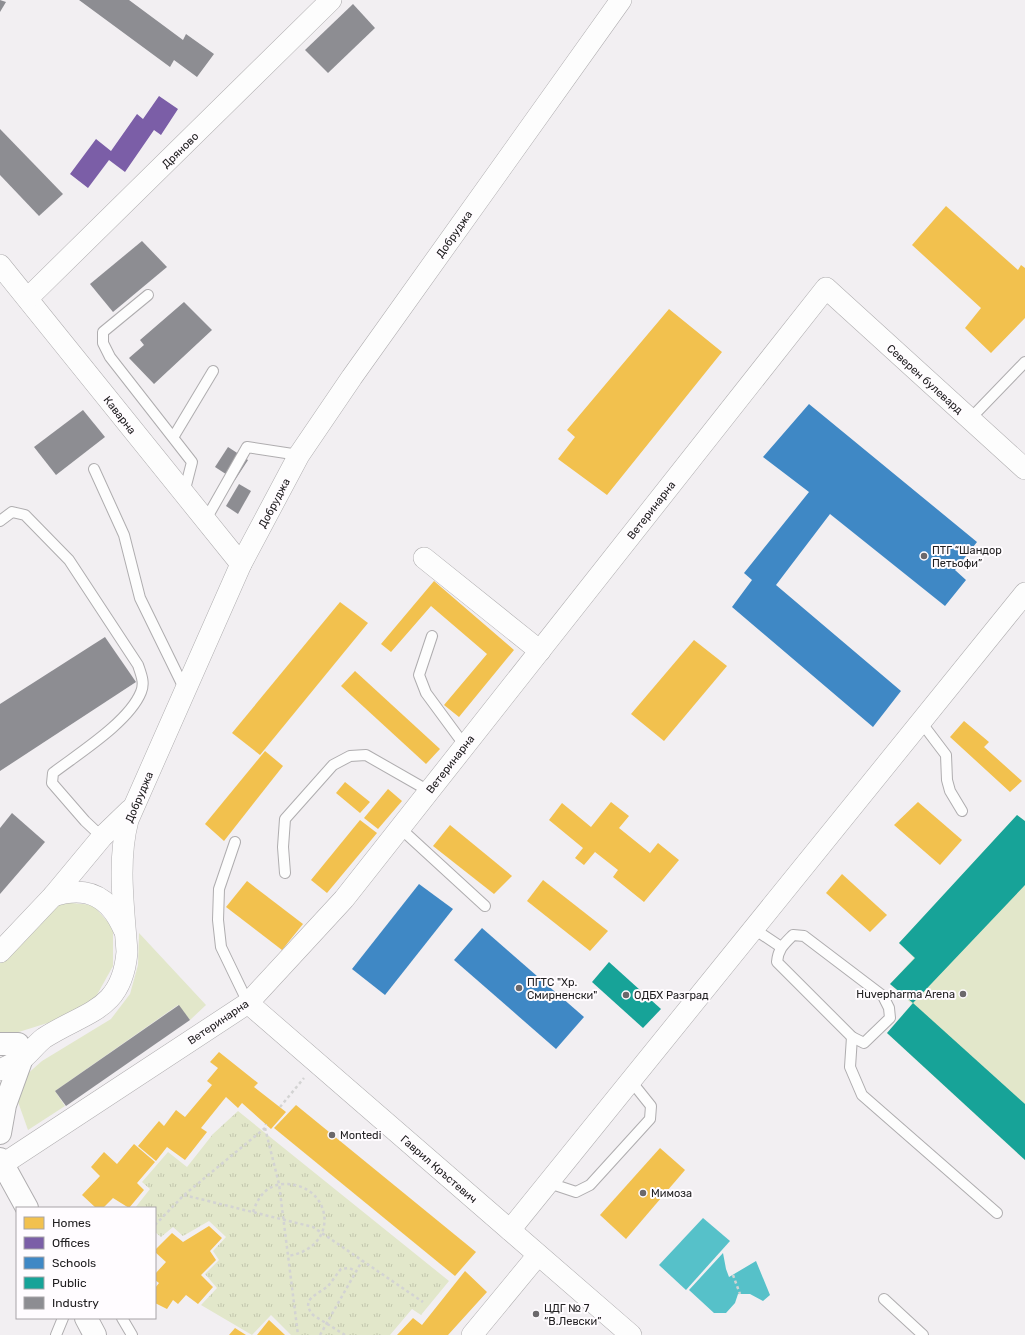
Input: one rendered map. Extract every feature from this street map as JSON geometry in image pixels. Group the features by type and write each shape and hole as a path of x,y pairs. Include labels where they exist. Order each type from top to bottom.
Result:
{"street":[{"name":"Дряново","path":"28,298 331,0"},
{"name":"Добруджа","path":"0,1070 10,1050 43,1039 109,1001 122,979 126,966 122,848 128,820 241,564 299,455 352,377 621,0"},
{"name":"Каварна","path":"0,265 241,564"},
{"name":"Северен булевард","path":"826,288 1025,469"},
{"name":"Ветеринарна","path":"2,1161 248,1003 344,899 826,288"},
{"path":"424,558 540,651"},
{"path":"510,1230 1025,593"},
{"path":"0,952 53,896 102,837 134,806"},
{"path":"53,896 75,891 95,896 112,907 125,933"},
{"name":"Гаврил Кръстевич","path":"248,1003 631,1335"},
{"path":"0,1133 5,1105 10,1050"},
{"path":"2,1161 27,1207"},
{"path":"472,1335 538,1255"},
{"path":"87,1319 95,1335"}],"lane":[{"path":"148,295 104,332 104,342 110,356 174,436 192,462 184,495"},
{"path":"970,419 1025,362"},
{"path":"174,436 213,371"},
{"path":"205,521 247,447 299,455"},
{"path":"94,469 124,535 140,598 185,690"},
{"path":"0,521 12,512 25,515 69,560 138,665 143,678 141,692 125,717 51,776 52,783 85,821 102,837"},
{"path":"432,636 419,675 426,693 465,746"},
{"path":"921,722 946,755 947,780 950,791 962,811"},
{"path":"285,873 283,848 285,819 333,765 350,756 366,755 429,791"},
{"path":"400,828 485,906"},
{"path":"236,842 218,889 218,920 221,947 248,1003"},
{"path":"754,929 781,947"},
{"path":"793,935 804,936 883,996 890,1008 890,1018 864,1043 852,1037 777,962 781,947 793,935"},
{"path":"852,1037 850,1067 862,1095 997,1213"},
{"path":"549,1183 576,1192 590,1185 650,1119 651,1106 631,1081"},
{"path":"884,1299 923,1335"},
{"path":"56,1335 63,1319"},
{"path":"123,1319 132,1335"}],"path":[{"path":"280,1107 317,1062"},
{"path":"156,1224 184,1196 265,1126 279,1184 282,1219 298,1335"},
{"path":"253,1212 262,1193 270,1187 279,1184 300,1186 308,1190 316,1197 325,1218 323,1234 315,1244 297,1254 288,1256"},
{"path":"184,1196 282,1219 313,1228 423,1302"},
{"path":"320,1335 362,1261"},
{"path":"345,1335 325,1324 309,1311 309,1301 314,1295 331,1282 341,1269 349,1268 356,1271"},
{"path":"733,1275 740,1294"}],"green space":[{"name":"Huvepharma Arena","path":"1017,815 1025,821 1025,1160 887,1033 912,1004 890,984 914,958 899,943"},
{"path":"61,902 93,905 113,928 113,966 93,1002 54,1021 9,1035 0,1034 0,962 39,919"},
{"path":"139,933 206,1005 190,1020 178,1005 55,1091 65,1106 28,1130 17,1099 25,1076 42,1061 111,1019 130,994 138,965"},
{"path":"238,1111 449,1281 421,1315 412,1309 390,1335 291,1335 271,1315 252,1335 201,1305 217,1288 205,1274 219,1260 213,1251 226,1237 209,1221 183,1236 173,1227 161,1237 156,1233 156,1207 136,1207 150,1189 142,1182 168,1152 187,1167 213,1134"}],"water":[{"path":"703,1218 730,1241 686,1290 659,1265"},
{"path":"723,1253 729,1277 756,1261 770,1295 763,1301 750,1294 738,1294 735,1303 726,1313 714,1313 689,1290"}],"building: Homes":[{"path":"946,206 1018,270 1021,265 1025,268 1025,318 991,353 965,328 981,308 912,245"},
{"path":"669,309 722,352 607,495 558,459 575,437 567,430"},
{"path":"434,581 514,650 459,717 444,705 487,654 431,606 391,652 381,644"},
{"path":"340,602 368,623 260,755 232,733"},
{"path":"694,640 727,666 664,741 631,714"},
{"path":"355,671 440,749 426,764 341,686"},
{"path":"964,721 989,742 984,747 1022,781 1010,792 950,737"},
{"path":"265,751 283,766 224,841 205,824"},
{"path":"345,782 370,802 360,813 336,793"},
{"path":"388,789 402,801 378,829 364,818"},
{"path":"611,802 629,816 619,828 650,853 658,843 679,860 644,902 613,877 618,870 595,852 584,865 575,858 583,848 549,820 562,803 591,827"},
{"path":"918,802 962,840 940,865 894,825"},
{"path":"360,820 377,833 327,893 311,880"},
{"path":"450,825 512,876 494,894 433,846"},
{"path":"842,874 887,915 870,932 826,893"},
{"path":"543,880 608,931 590,951 527,901"},
{"path":"247,881 303,924 282,950 226,907"},
{"path":"219,1052 258,1083 254,1087 286,1112 271,1129 242,1103 238,1108 226,1097 201,1128 207,1132 185,1160 167,1147 156,1161 138,1146 159,1121 164,1126 176,1110 185,1117 212,1085 207,1081 218,1068 210,1062"},
{"path":"296,1105 476,1252 455,1276 274,1128"},
{"path":"134,1144 155,1162 137,1183 144,1190 130,1207 113,1198 104,1207 95,1207 82,1195 100,1176 91,1167 104,1152 117,1164"},
{"name":"Мимоза","path":"660,1148 685,1170 626,1239 600,1215"},
{"path":"209,1226 222,1238 210,1251 216,1260 201,1275 213,1287 198,1304 186,1295 178,1304 173,1300 167,1309 156,1304 156,1287 159,1283 156,1281 156,1273 166,1262 156,1253 156,1249 172,1233 183,1242"},
{"path":"465,1271 487,1292 448,1335 397,1335 413,1318 422,1325"},
{"path":"269,1320 285,1335 257,1335"},
{"path":"235,1328 246,1335 229,1335"}],"building: Offices":[{"path":"159,96 178,109 161,135 154,130 125,172 109,160 88,188 70,174 96,139 111,151 137,114 143,119"}],"building: Schools":[{"name":"ПТГ “Шандор Петьофи”","path":"809,404 977,542 955,570 966,580 945,606 830,514 776,585 901,691 873,727 732,607 752,580 744,573 809,492 763,457"},
{"path":"419,884 453,909 385,995 352,969"},
{"name":"ПГТС \"Хр. Смирненски\"","path":"482,928 584,1017 556,1049 454,960"}],"building: Public":[{"path":"1017,815 1025,821 1025,885 913,1003 890,984 915,958 899,943"},
{"name":"ОДБХ Разград","path":"609,962 661,1009 643,1028 592,982"},
{"path":"913,1003 1025,1104 1025,1160 887,1033"}],"building: Industry":[{"path":"0,0 6,2 0,12"},
{"path":"79,0 129,0 183,40 186,34 214,54 197,77 174,60 170,67"},
{"path":"353,4 375,28 328,73 305,50"},
{"path":"0,129 63,194 39,216 0,175"},
{"path":"142,241 167,267 113,312 90,284"},
{"path":"184,302 212,330 154,384 129,358 144,345 140,340"},
{"path":"83,410 105,437 56,475 34,447"},
{"path":"228,447 248,460 235,480 215,467"},
{"path":"239,484 251,491 238,514 226,506"},
{"path":"105,637 136,682 0,771 0,704"},
{"path":"12,813 45,842 0,894 0,828"},
{"path":"179,1005 190,1020 66,1106 55,1091"}],"place":[{"name":"ПТГ “Шандор Петьофи”","path":"924,556"},
{"name":"ПГТС \"Хр. Смирненски\"","path":"519,988"},
{"name":"Huvepharma Arena","path":"963,994"},
{"name":"ОДБХ Разград","path":"626,995"},
{"name":"Montedi","path":"332,1135"},
{"name":"Мимоза","path":"643,1193"},
{"name":"ЦДГ № 7 “В.Левски”","path":"536,1314"}]}
